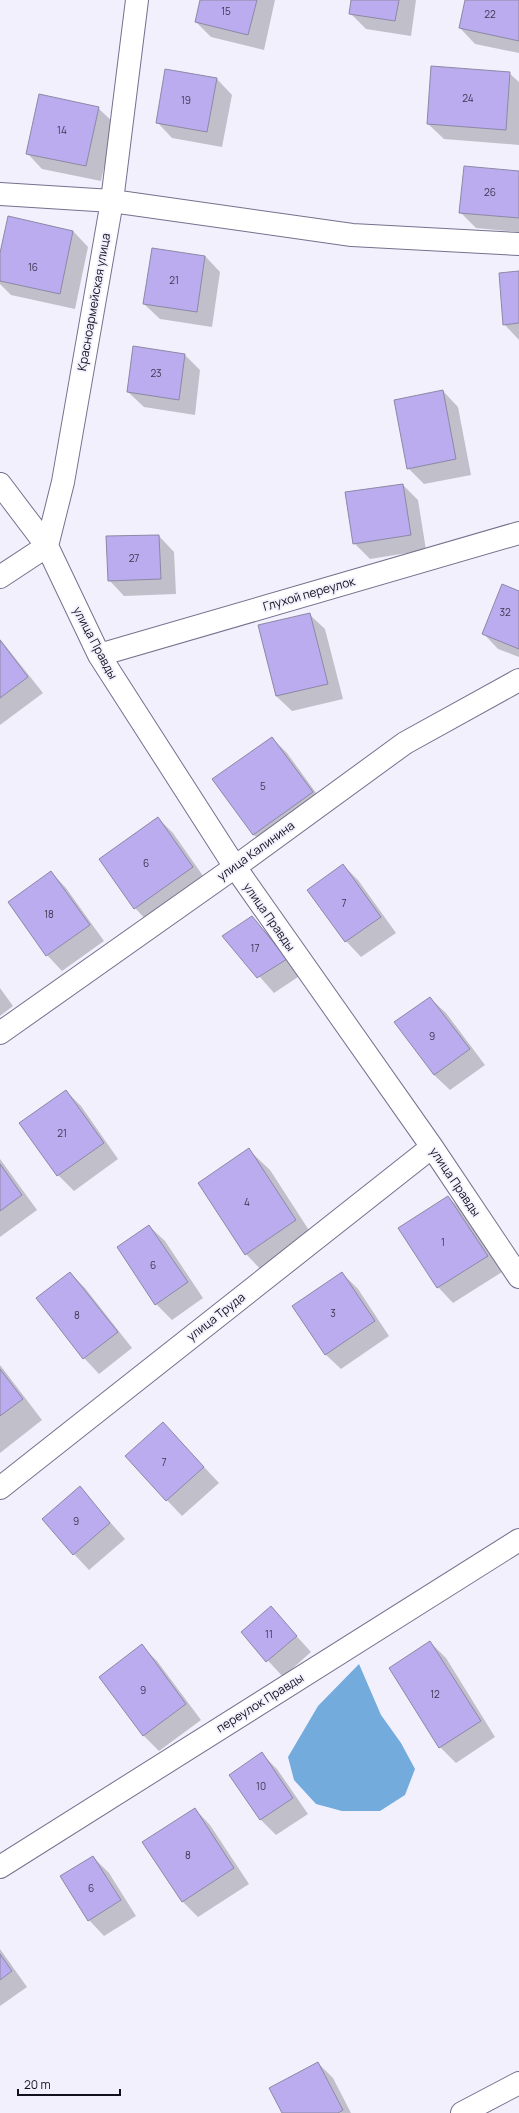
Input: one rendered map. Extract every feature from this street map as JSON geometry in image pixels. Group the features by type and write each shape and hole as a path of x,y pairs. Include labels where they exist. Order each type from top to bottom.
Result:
{"street":[{"name":"Красноармейская улица","path":"46,546 63,482 112,201 137,0"},
{"path":"0,194 112,201 352,235 519,244"},
{"name":"улица Правды","path":"0,484 46,546 99,655 234,868 432,1147 519,1277"},
{"name":"Глухой переулок","path":"99,655 519,533"},
{"path":"0,576 46,546"},
{"name":"улица Калинина","path":"0,1032 234,868 405,743 519,680"},
{"name":"улица Труда","path":"0,1488 432,1147"},
{"name":"переулок Правды","path":"0,1867 519,1540"},
{"path":"462,2113 519,2083"}],"water":[{"path":"359,1664 381,1715 401,1743 415,1769 405,1795 380,1811 342,1811 316,1804 294,1780 288,1757 318,1706"}],"building":[{"path":"200,0 257,0 248,35 195,22"},
{"path":"351,0 399,0 395,21 349,14"},
{"path":"465,0 519,0 519,41 459,28"},
{"path":"431,66 510,72 506,130 427,124"},
{"path":"165,69 217,78 207,132 156,123"},
{"path":"39,94 99,107 86,166 26,154"},
{"path":"464,166 519,171 519,218 459,213"},
{"path":"8,216 73,231 60,294 0,281 0,253"},
{"path":"152,248 205,256 197,312 143,304"},
{"path":"519,271 519,323 503,325 499,273"},
{"path":"133,346 185,354 179,400 127,392"},
{"path":"443,390 456,459 407,469 394,400"},
{"path":"403,484 411,535 353,544 345,492"},
{"path":"159,535 161,579 108,581 106,536"},
{"path":"502,584 519,591 519,649 482,634"},
{"path":"310,613 328,684 276,696 258,625"},
{"path":"0,640 28,677 0,698"},
{"path":"272,737 313,792 253,835 212,779"},
{"path":"158,817 193,867 134,909 99,859"},
{"path":"343,864 381,917 345,942 307,890"},
{"path":"51,871 90,925 46,956 8,902"},
{"path":"252,916 287,959 257,978 222,936"},
{"path":"430,997 470,1049 434,1075 394,1022"},
{"path":"66,1090 104,1143 57,1176 19,1123"},
{"path":"249,1148 296,1220 245,1255 198,1183"},
{"path":"0,1164 22,1195 0,1211"},
{"path":"448,1196 488,1256 437,1288 398,1228"},
{"path":"149,1225 188,1282 155,1305 117,1247"},
{"path":"70,1272 118,1332 83,1359 36,1298"},
{"path":"342,1272 375,1321 325,1355 292,1306"},
{"path":"0,1369 23,1399 0,1416"},
{"path":"163,1422 204,1467 166,1501 125,1456"},
{"path":"80,1486 110,1523 73,1555 42,1519"},
{"path":"271,1606 297,1636 266,1662 241,1632"},
{"path":"430,1641 481,1721 439,1748 389,1668"},
{"path":"142,1644 186,1704 143,1736 99,1677"},
{"path":"262,1752 293,1798 260,1820 229,1775"},
{"path":"195,1808 234,1868 182,1902 142,1842"},
{"path":"93,1856 121,1900 88,1921 60,1876"},
{"path":"0,1954 12,1971 0,1980"},
{"path":"318,2062 343,2110 338,2113 282,2113 269,2088"}]}
